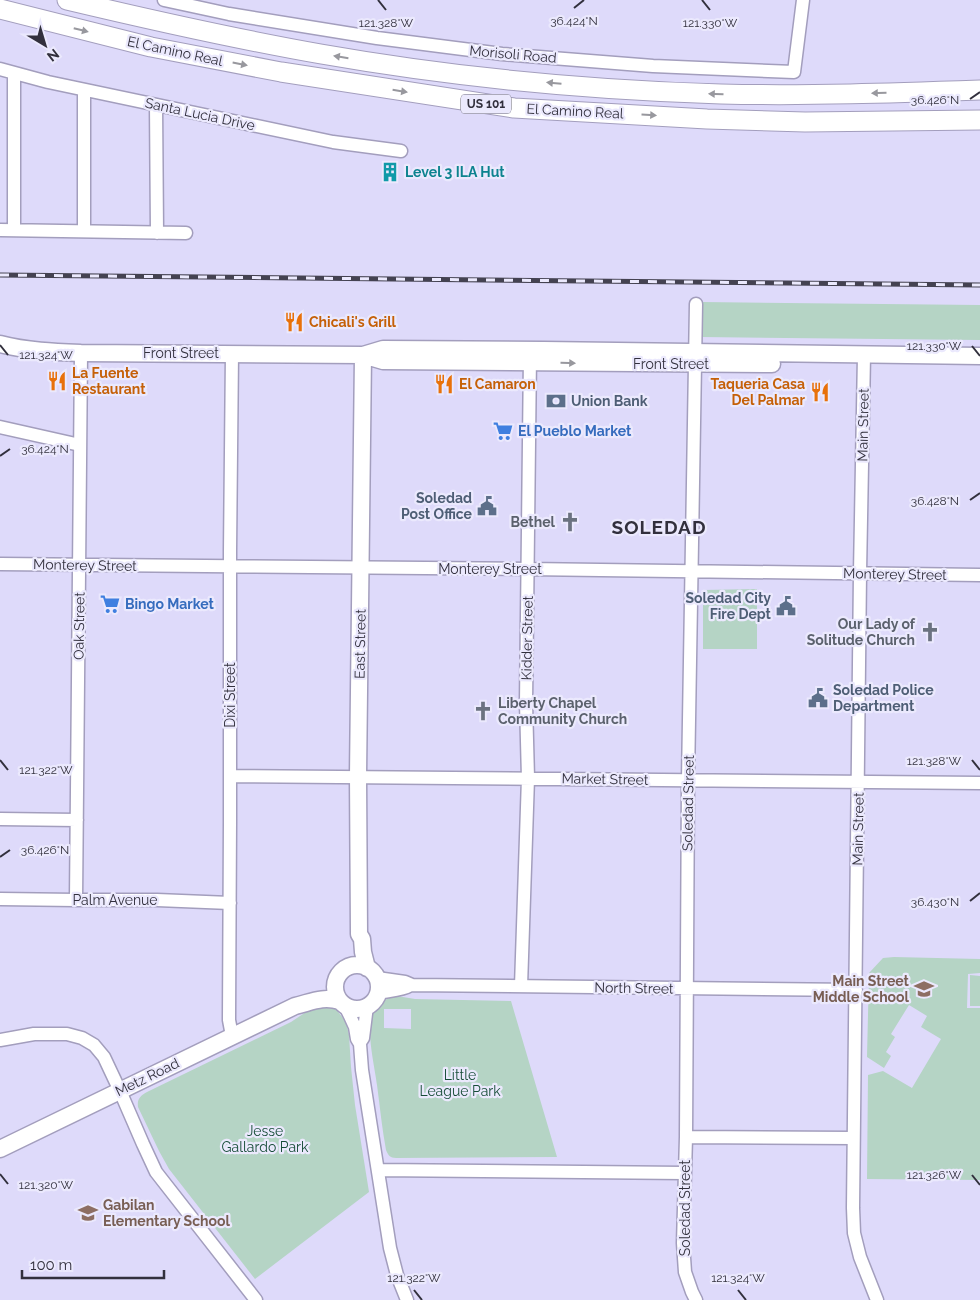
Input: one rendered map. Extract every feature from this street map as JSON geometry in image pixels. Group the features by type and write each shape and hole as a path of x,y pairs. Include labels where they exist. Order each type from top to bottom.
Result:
{"highway":[{"name":"El Camino Real","path":"67,0 178,26 320,54 397,66 504,79 720,94 804,95 980,90"},
{"name":"El Camino Real","path":"0,9 151,47 281,72 514,108 707,119 805,122 980,120"}],"main road":[{"name":"Front Street","path":"0,344 45,352 363,355 383,361 530,356 580,363 696,358 864,360 980,366"},
{"name":"East Street","path":"363,355 358,776 359,934 362,939 363,952 374,980"},
{"name":"Front Street","path":"864,360 980,356"},
{"name":"East Street","path":"344,971 359,934"},
{"path":"358,965 374,980 376,998 368,1006 356,1009 350,1008 342,1004 335,990 336,980 344,971 358,965"},
{"name":"Metz Road","path":"295,1006 304,996 328,983 344,971"},
{"name":"Metz Road","path":"0,1149 295,1006 318,999 333,999 342,1004"}],"street":[{"name":"Morisoli Road","path":"164,0 229,14 377,38 502,54 653,66 794,72 803,0"},
{"name":"Santa Lucia Drive","path":"0,69 84,90 333,142 401,151"},
{"path":"14,73 14,230"},
{"path":"84,90 84,232"},
{"path":"156,105 157,233"},
{"path":"0,230 186,233"},
{"name":"Soledad Street","path":"696,304 688,780 686,1136 683,1243 685,1272 696,1300"},
{"name":"Oak Street","path":"76,900 81,353"},
{"name":"Dixi Street","path":"232,353 229,1020 232,1036"},
{"name":"Kidder Street","path":"521,986 528,778 526,703 530,356"},
{"name":"Main Street","path":"864,360 853,1138 854,1233 860,1257 877,1300"},
{"path":"0,427 80,445"},
{"name":"Monterey Street","path":"0,564 860,573 980,576"},
{"name":"Market Street","path":"230,776 980,783"},
{"path":"0,819 77,820"},
{"name":"Palm Avenue","path":"0,899 157,900 230,903"},
{"name":"North Street","path":"374,980 393,990 405,989 412,985 856,990"},
{"path":"342,1004 355,1027 360,1044 362,1070 390,1248 397,1275 407,1300"},
{"path":"360,1044 363,1038 368,1006"},
{"path":"0,1040 34,1034 67,1034 82,1038 94,1045 104,1057 156,1172 256,1300"},
{"path":"686,1136 853,1138"},
{"path":"378,1170 684,1173"}],"green space":[{"path":"702,302 980,305 980,340 701,337"},
{"path":"757,589 757,649 703,649 703,590"},
{"path":"883,958 980,959 980,973 968,974 967,1008 980,1008 980,1180 867,1179 868,1075 883,1071 912,1088 941,1039 921,1027 927,1016 909,1005 891,1034 895,1037 886,1052 891,1056 884,1068 867,1057 869,973"},
{"path":"970,975 980,976 980,1006 970,1006"},
{"name":"Little League Park","path":"392,997 511,1001 557,1157 396,1158 390,1156 386,1150 383,1134 370,1026 377,1007","holes":["384,1009 411,1009 411,1029 384,1028"]},
{"name":"Jesse Gallardo Park","path":"312,1008 336,1009 346,1022 349,1035 355,1105 369,1192 255,1279 169,1169 138,1107 138,1102 141,1096 147,1092 291,1022"}],"railway":[{"path":"0,275 980,285"}],"place":[{"name":"Level 3 ILA Hut","path":"390,172"},
{"name":"Chicali's Grill","path":"294,322"},
{"name":"La Fuente Restaurant","path":"57,381"},
{"name":"El Camaron","path":"444,384"},
{"name":"Taqueria Casa Del Palmar","path":"820,392"},
{"name":"Union Bank","path":"556,401"},
{"name":"El Pueblo Market","path":"503,431"},
{"name":"Soledad Post Office","path":"487,506"},
{"name":"Bethel","path":"570,522"},
{"name":"Bingo Market","path":"110,604"},
{"name":"Soledad City Fire Dept","path":"786,606"},
{"name":"Our Lady of Solitude Church","path":"930,632"},
{"name":"Soledad Police Department","path":"818,698"},
{"name":"Liberty Chapel Community Church","path":"483,711"},
{"name":"Main Street Middle School","path":"924,989"},
{"name":"Gabilan Elementary School","path":"88,1213"}],"district":[{"name":"SOLEDAD","path":"659,527"}]}
